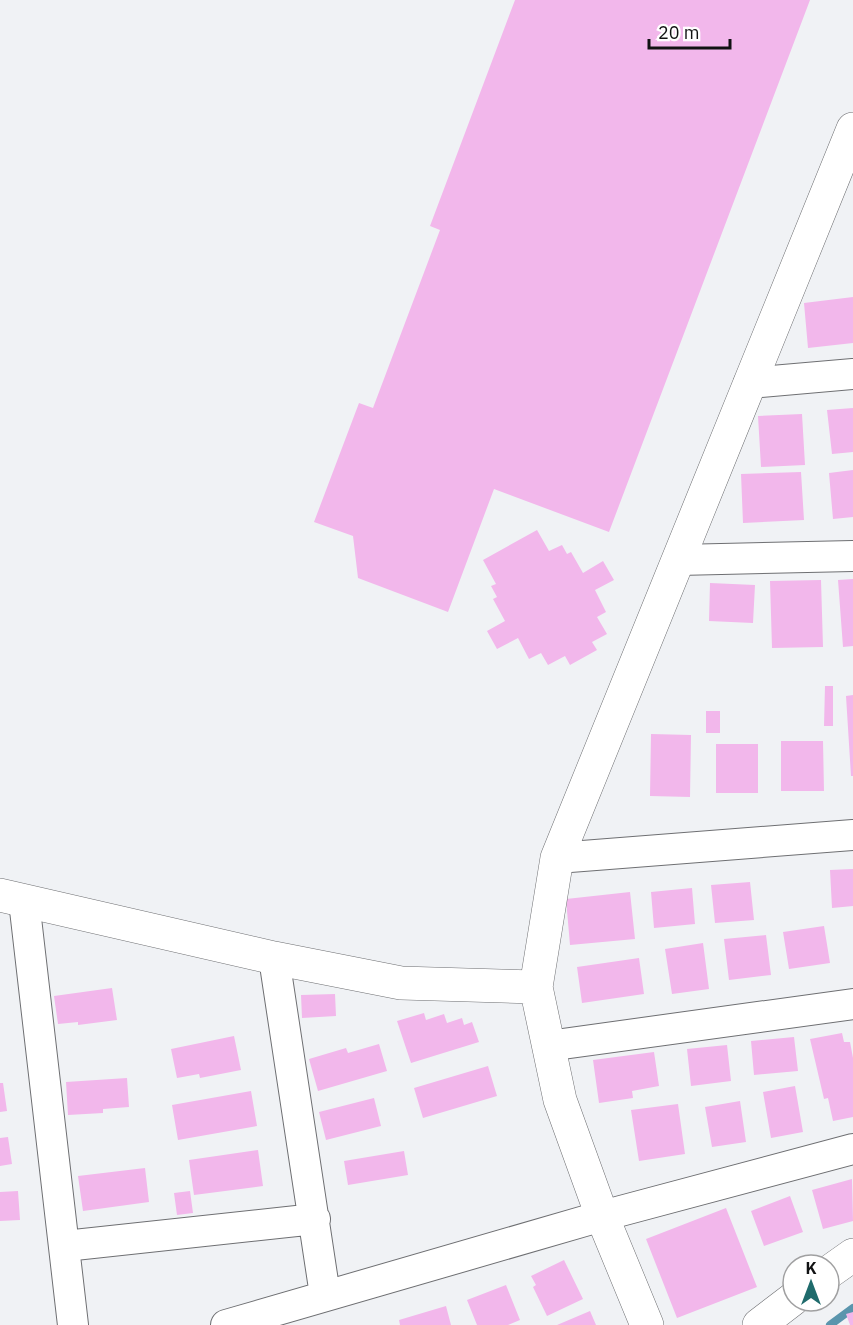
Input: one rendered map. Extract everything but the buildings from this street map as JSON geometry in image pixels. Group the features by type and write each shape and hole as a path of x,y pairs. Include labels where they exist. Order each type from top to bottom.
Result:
{"street":[{"path":"646,1325 602,1216 560,1100 536,987 557,858 853,129"},
{"path":"749,383 853,374"},
{"path":"678,560 853,556"},
{"path":"557,858 853,835"},
{"path":"73,1325 65,1246 12,898 274,958 401,983 536,987"},
{"path":"274,958 326,1295"},
{"path":"548,1046 853,1004"},
{"path":"226,1325 602,1216 853,1149"},
{"path":"65,1246 315,1219"},
{"path":"759,1325 781,1308"}],"waterway":[{"path":"830,1325 853,1308"}]}
